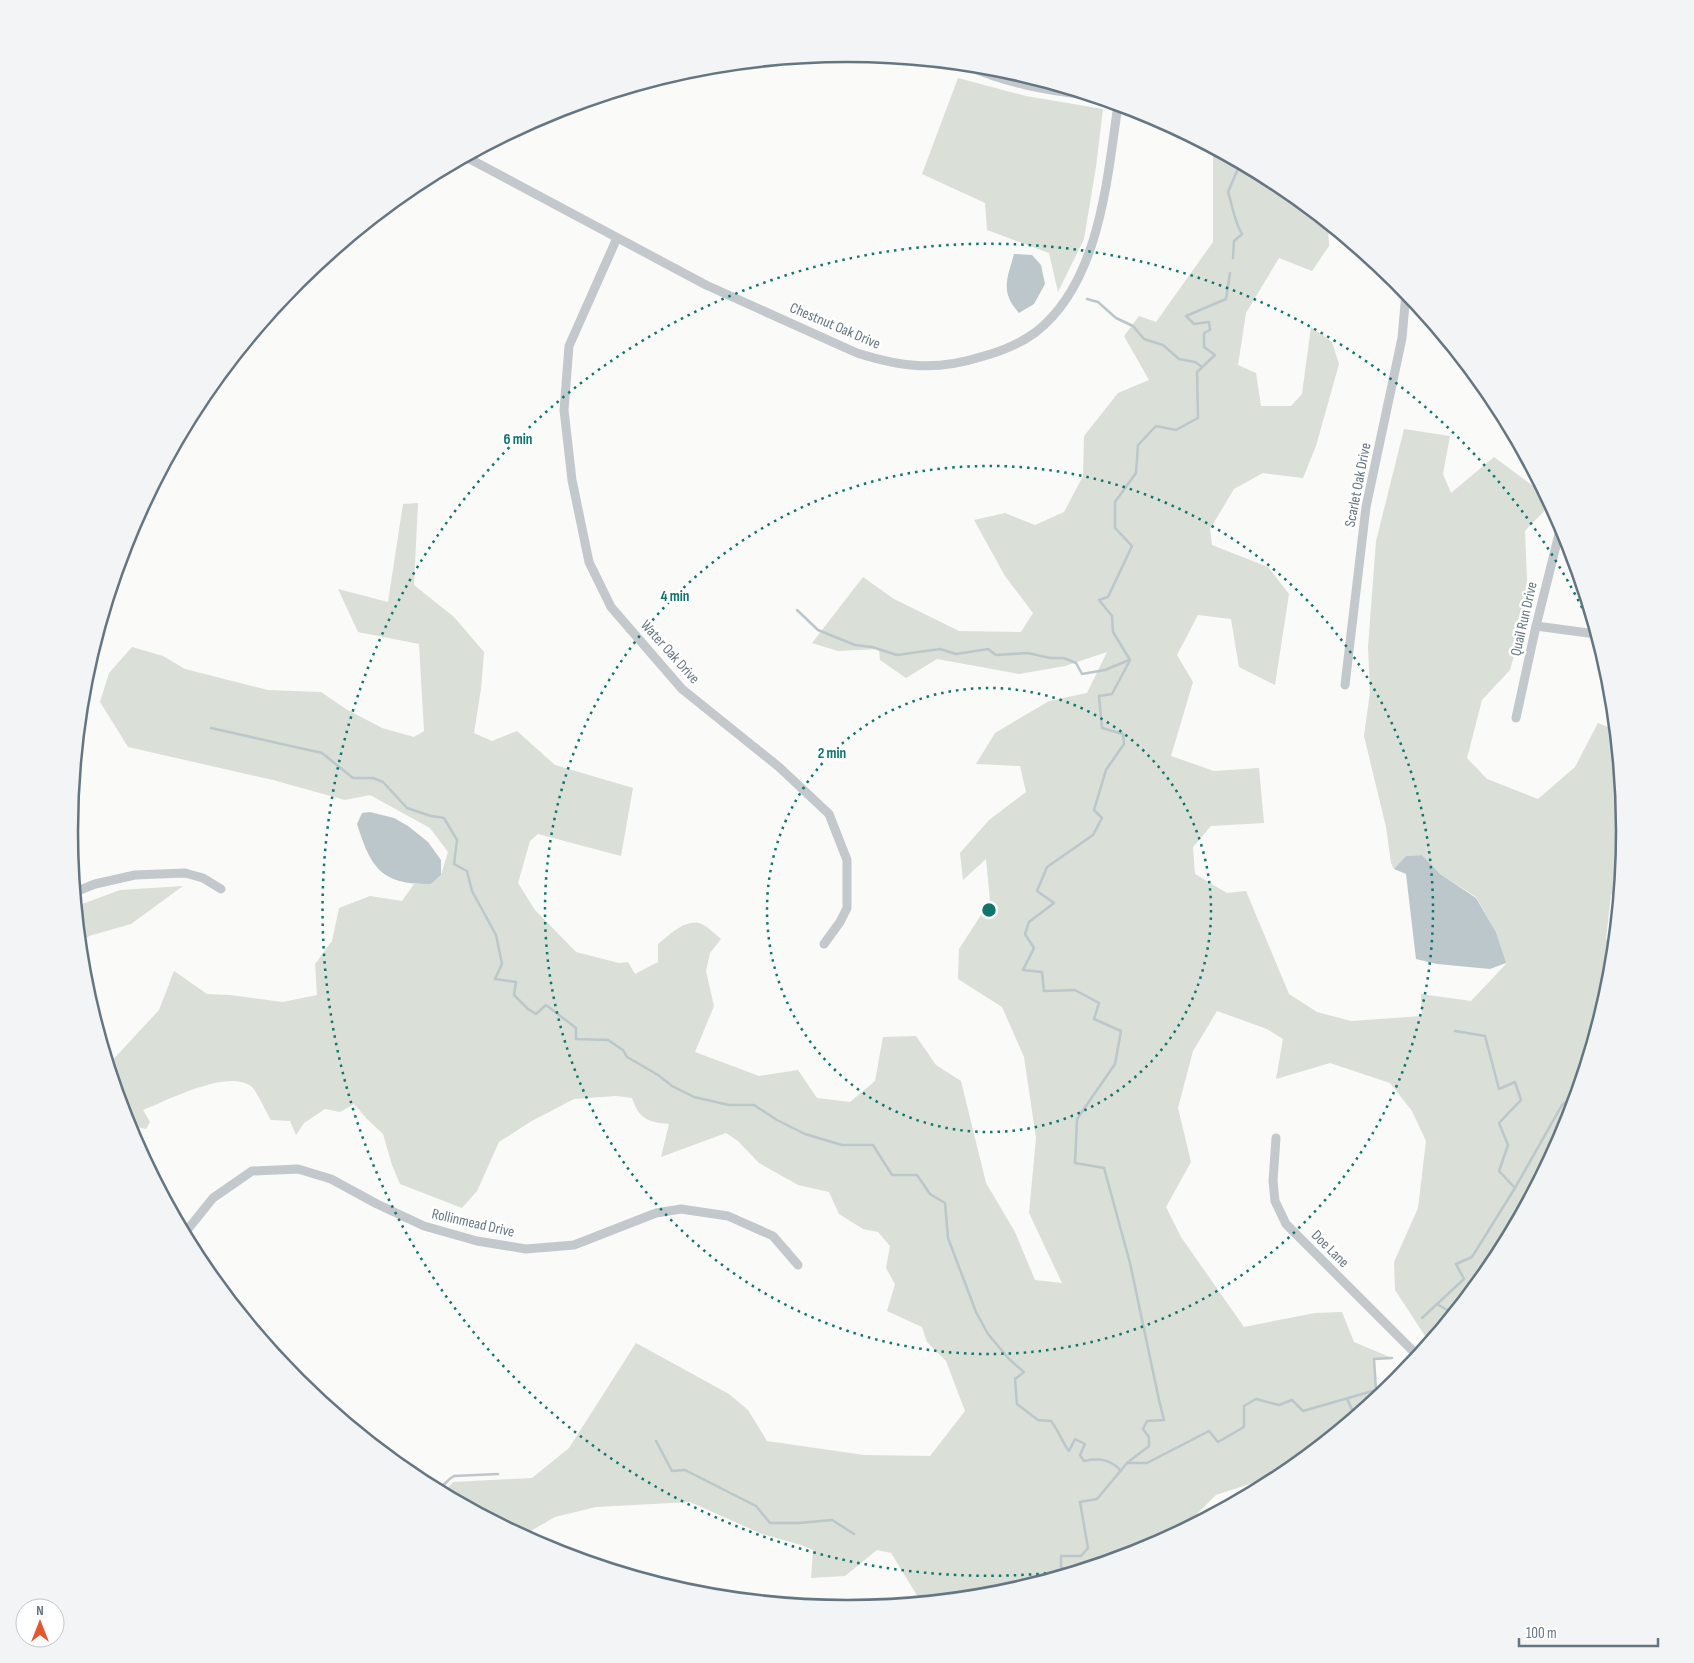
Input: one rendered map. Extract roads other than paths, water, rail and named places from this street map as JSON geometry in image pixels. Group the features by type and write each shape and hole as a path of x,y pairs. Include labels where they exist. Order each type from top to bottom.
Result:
{"street":[{"path":"1007,79 1051,90"},
{"name":"Chestnut Oak Drive","path":"472,160 706,285 858,353 880,360 915,366 939,366 961,363 1004,350 1035,332 1057,311 1075,286 1100,215 1117,112"},
{"name":"Water Oak Drive","path":"618,238 569,346 564,410 572,480 589,562 611,607 682,688 779,767 829,814 847,860 847,908 840,922 824,944"},
{"name":"Scarlet Oak Drive","path":"1345,685 1366,508 1402,338 1405,303"},
{"name":"Quail Run Drive","path":"1516,718 1558,539"},
{"path":"1536,626 1590,633"},
{"path":"81,890 95,884 135,875 185,872 203,878 220,889"},
{"name":"Doe Lane","path":"1276,1138 1273,1181 1275,1201 1286,1224 1413,1351"},
{"name":"Rollinmead Drive","path":"189,1228 214,1198 252,1171 298,1169 331,1179 376,1204 424,1226 477,1241 526,1249 574,1245 656,1213 681,1209 728,1216 773,1236 798,1265"}],"waterway":[{"path":"1233,258 1234,241 1242,234 1235,219 1228,192 1238,169"},
{"path":"1127,1463 1149,1446 1149,1437 1143,1429 1147,1421 1164,1420 1130,1263 1104,1168 1075,1163 1077,1119 1115,1064 1121,1031 1094,1019 1099,1003 1075,990 1044,991 1042,972 1023,970 1034,948 1025,934 1029,922 1054,903 1037,891 1047,867 1093,835 1102,818 1094,810 1106,770 1124,744 1123,734 1102,728 1099,696 1112,694 1130,660 1113,632 1112,616 1099,600 1108,597 1132,546 1115,528 1115,502 1136,473 1138,445 1156,426 1176,430 1198,418 1197,372 1215,355 1204,347 1204,333 1210,330 1209,322 1194,324 1186,316 1226,299 1230,273"},
{"path":"1087,299 1098,302 1116,318 1133,326 1144,339 1163,345 1179,359 1195,362 1201,366"},
{"path":"797,610 818,630 855,645 872,647 897,655 940,649 956,654 988,649 996,655 1028,653 1050,658 1064,658 1076,663 1082,674 1105,670 1129,660"},
{"path":"211,728 322,753 353,778 373,778 383,782 407,808 444,818 457,840 454,864 467,871 472,891 496,935 502,964 495,979 516,982 514,995 528,1009 536,1014 546,1005 576,1028 576,1039 608,1040 623,1050 627,1057 658,1075 672,1086 694,1097 729,1105 754,1105 777,1120 805,1134 842,1145 873,1145 892,1175 917,1175 930,1194 945,1203 948,1238 976,1312 988,1334 1009,1359 1024,1372 1015,1379 1017,1404 1038,1420 1051,1421 1069,1451 1075,1439 1085,1444 1080,1455 1084,1461 1104,1460 1113,1464 1121,1471"},
{"path":"1455,1031 1485,1036 1499,1089 1515,1082 1521,1100 1499,1123 1508,1145 1499,1171 1515,1188"},
{"path":"1422,1318 1464,1279 1456,1264 1472,1257 1515,1188 1562,1105 1566,1102"},
{"path":"1437,1304 1447,1310 1449,1309"},
{"path":"1376,1389 1374,1359 1392,1358"},
{"path":"1064,1569 1061,1567 1061,1556 1081,1556 1088,1548 1080,1502 1097,1499 1127,1463 1147,1463 1209,1431 1218,1442 1244,1427 1244,1406 1256,1399 1279,1405 1292,1400 1303,1411 1375,1390"},
{"path":"1347,1399 1353,1411"},
{"path":"656,1441 672,1471 685,1470 756,1506 770,1523 832,1520 854,1534"},
{"path":"443,1485 454,1476 498,1474"}]}
